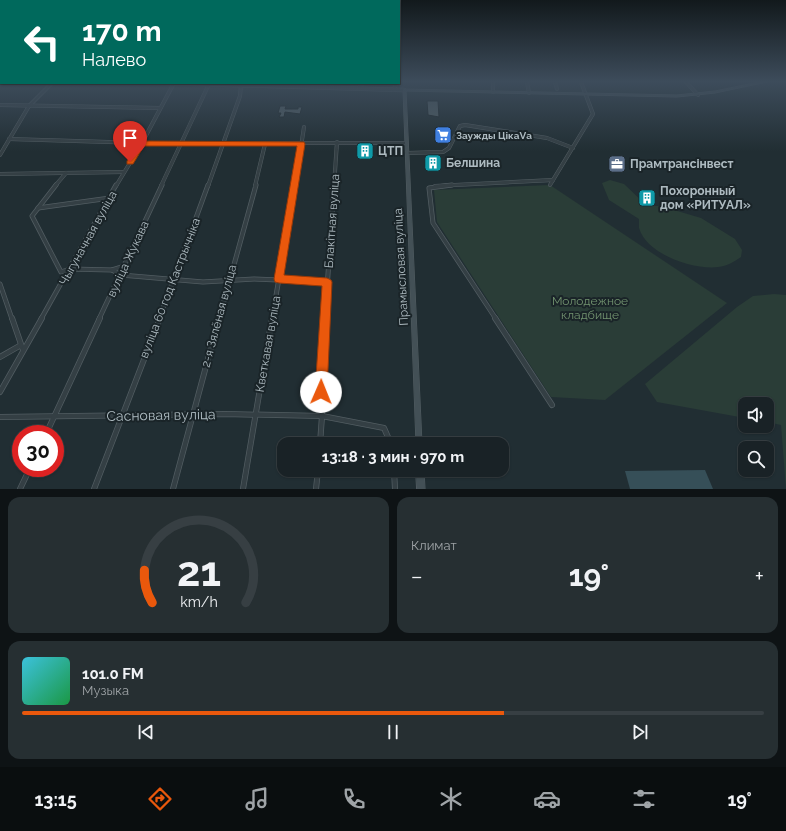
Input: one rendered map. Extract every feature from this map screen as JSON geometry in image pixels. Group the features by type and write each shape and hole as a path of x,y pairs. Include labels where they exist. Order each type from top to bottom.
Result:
{"main road":[{"name":"Прамысловая вуліца","path":"405,105 419,437"},
{"path":"420,477 421,489"}],"street":[{"name":"Чыгуначная вуліца","path":"0,392 124,172 142,143 162,105"},
{"name":"вуліца Жукава","path":"50,425 199,105"},
{"name":"вуліца 60 год Кастрычніка","path":"94,489 120,416 175,279 237,105"},
{"path":"550,185 593,114 589,105"},
{"path":"0,106 160,108"},
{"path":"0,154 29,106"},
{"path":"407,153 443,152 450,148 460,126 465,125 547,138 573,148"},
{"name":"Кветкавая вуліца","path":"243,489 304,127"},
{"path":"9,139 223,144 302,144 337,142 406,143"},
{"name":"Блакітная вуліца","path":"320,437 322,416 320,381 337,142"},
{"name":"2-я Зялёная вуліца","path":"173,489 252,201 265,144"},
{"path":"0,174 124,172"},
{"path":"66,173 32,216 61,272 70,269 112,270 125,266"},
{"path":"552,405 433,224 429,188 437,186 489,184 516,180 553,180"},
{"path":"38,208 110,198"},
{"path":"112,270 121,275 204,282 279,279 327,282"},
{"path":"0,284 23,350"},
{"path":"0,357 21,344"},
{"name":"Сасновая вуліца","path":"0,417 256,415 322,416 384,428 389,437"},
{"path":"20,489 26,477"},
{"path":"316,489 317,477"},
{"path":"394,477 395,489"}],"green space":[{"path":"610,180 624,184 647,206 667,206 674,210 701,218 735,239 742,250 741,257 724,266 708,267 685,263 672,259 661,253 651,246 644,238 639,228 639,219 609,200 602,183"},
{"name":"Молодежное кладбище","path":"550,185 727,303 605,400 551,397 437,222 434,190"},
{"path":"774,294 786,295 786,489 781,425 774,424 774,397 738,397 738,417 657,402 645,384 737,307 753,296"}],"water":[{"path":"705,470 713,489 630,489 625,471"}],"building":[{"path":"427,105 438,105 439,117 428,115"},
{"path":"280,106 286,106 285,109 298,109 298,107 302,107 300,114 285,112 284,117 279,117 281,113 278,113"}],"place":[{"name":"Заужды ЦікаVа","path":"443,135"},
{"name":"ЦТП","path":"365,151"},
{"name":"Белшина","path":"433,163"},
{"name":"Прамтрансінвест","path":"617,164"},
{"name":"Похоронный дом «РИТУАЛ»","path":"647,198"}],"route":[{"path":"130,162 142,143 302,144 279,279 327,282 320,381 321,392"}]}
